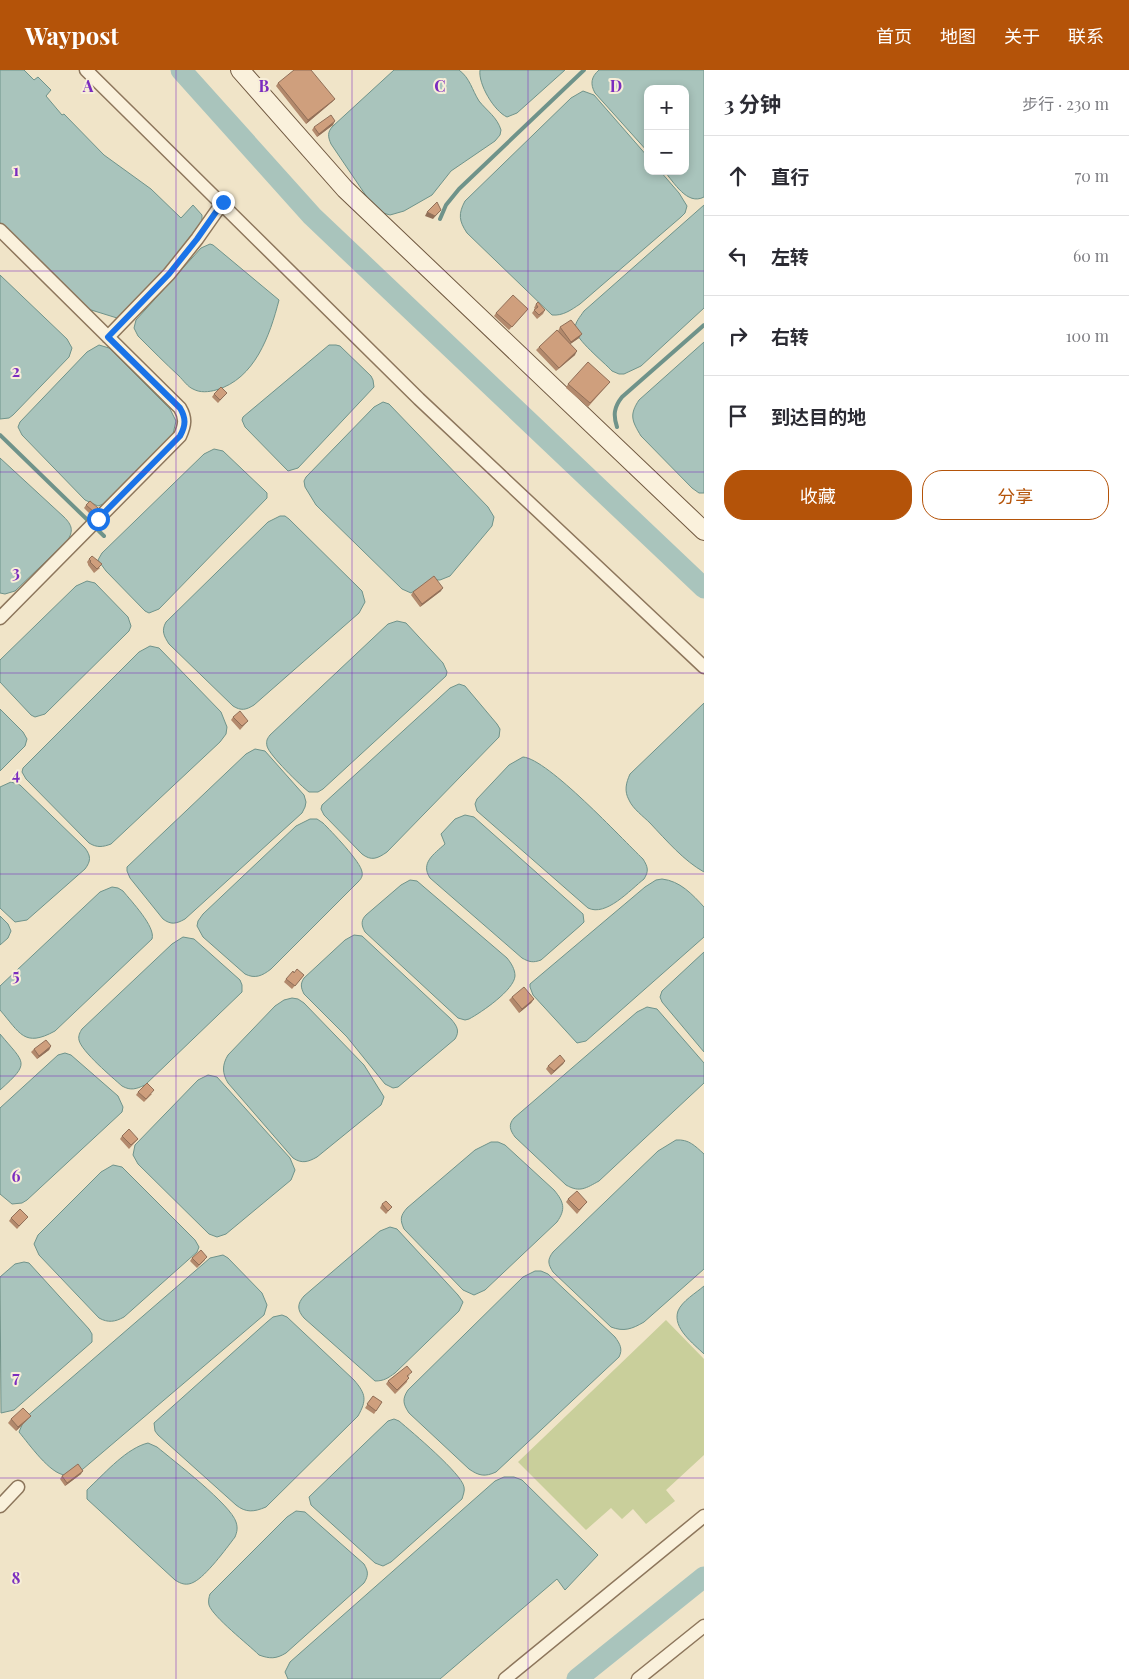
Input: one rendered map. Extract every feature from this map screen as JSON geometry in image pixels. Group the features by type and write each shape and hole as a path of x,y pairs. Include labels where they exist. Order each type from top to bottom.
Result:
{"street":[{"path":"86,70 419,399 704,667"},
{"path":"240,70 345,189 704,531"},
{"path":"108,337 169,274 223,202"},
{"path":"0,230 180,408 184,414 185,422 180,436 0,618"},
{"path":"0,1506 18,1487"},
{"path":"505,1679 704,1516"},
{"path":"638,1679 704,1626"}],"green space":[{"path":"666,1320 704,1359 704,1455 666,1490 675,1501 646,1524 633,1509 622,1519 611,1508 586,1530 518,1462"}],"water":[{"path":"0,70 24,70 34,80 38,77 51,90 46,96 62,115 64,114 104,155 151,189 181,218 193,205 202,215 202,221 163,272 117,318 88,309 0,225"},
{"path":"394,70 459,70 466,77 479,101 494,118 501,130 500,135 495,141 451,171 432,195 404,211 390,215 380,212 371,203 331,144 329,135 333,126"},
{"path":"480,70 565,70 517,113 507,117 492,103 484,89"},
{"path":"599,70 704,70 704,197 698,199 687,196 667,175 689,175 689,85 644,85 644,148 595,93 592,87 594,75"},
{"path":"583,91 594,95 644,152 644,175 663,175 687,206 685,213 681,217 580,304 563,314 552,315 467,233 462,225 460,214 465,201 571,98"},
{"path":"704,205 704,308 641,366 624,374 612,371 580,339 575,329 578,320 584,311"},
{"path":"210,244 279,300 271,327 259,354 251,366 230,384 205,392 187,385 138,336 134,328 136,320 201,248"},
{"path":"0,275 67,339 72,348 69,357 13,415 9,418 0,419"},
{"path":"704,342 704,493 699,493 641,436 635,426 633,414 639,400"},
{"path":"99,345 109,348 170,409 176,421 173,434 106,503 98,506 85,500 22,435 18,427 20,422 87,352"},
{"path":"329,345 340,346 371,376 374,387 298,468 288,471 245,427 242,420 243,417"},
{"path":"383,402 389,404 488,507 494,517 492,526 450,576 440,580 431,580 411,593 402,589 316,505 305,487 304,481 374,407"},
{"path":"214,449 223,451 267,493 267,498 159,609 149,613 106,571 98,560 102,553 204,454"},
{"path":"0,458 64,517 70,525 71,531 67,541 15,591 5,594 0,593"},
{"path":"280,516 285,516 289,519 362,591 365,602 359,613 254,705 246,709 239,709 233,706 169,644 163,631 166,622 268,522"},
{"path":"87,581 95,583 128,617 131,626 129,631 45,714 35,717 0,682 0,660 76,586"},
{"path":"397,621 406,623 443,663 447,672 446,676 323,789 318,792 309,792 273,756 267,746 267,739 388,624"},
{"path":"150,646 159,648 221,712 227,727 226,734 220,742 111,844 95,846 89,843 26,779 22,772 23,768 139,652"},
{"path":"459,684 465,686 497,724 500,729 499,737 387,852 374,858 368,858 324,815 321,809 322,805 450,688"},
{"path":"704,703 704,872 682,856 636,809 627,797 626,790 630,774"},
{"path":"0,709 23,732 27,739 25,746 0,771"},
{"path":"255,749 265,751 304,795 306,802 302,813 185,919 174,923 166,921 130,878 127,867 246,754"},
{"path":"523,757 534,761 566,785 602,818 646,864 647,874 644,879 610,906 595,910 588,908 477,811 475,804 477,799 509,765"},
{"path":"11,782 20,785 85,848 90,858 85,869 27,920 15,922 0,908 0,787"},
{"path":"465,815 474,817 583,914 584,922 541,960 531,962 522,958 430,878 427,873 427,863 445,844 441,834 455,819"},
{"path":"310,819 317,819 323,823 345,847 357,861 362,877 271,969 258,976 249,976 203,937 197,926 198,921 203,914 296,826"},
{"path":"662,879 680,885 704,907 704,937 586,1041 577,1043 533,995 530,984 645,887 656,880"},
{"path":"410,880 417,881 507,958 514,969 515,976 509,988 489,1006 469,1019 458,1018 365,932 362,925 366,915 401,885"},
{"path":"112,887 123,891 137,907 147,921 152,939 55,1031 36,1038 23,1036 0,1010 0,986 100,892"},
{"path":"0,916 8,924 11,931 8,938 0,945"},
{"path":"354,935 362,936 451,1019 457,1029 455,1039 398,1087 393,1088 385,1084 347,1037 302,990 301,984 304,978 345,940"},
{"path":"183,937 194,939 240,980 242,992 145,1085 134,1089 125,1088 85,1051 79,1040 79,1034 82,1029 172,944"},
{"path":"704,952 704,1052 662,1002 660,997 662,991"},
{"path":"292,998 304,1003 364,1065 384,1097 381,1105 317,1157 305,1162 293,1158 228,1083 224,1069 228,1055 275,1006 284,1000"},
{"path":"647,1007 657,1009 704,1063 704,1083 599,1181 583,1189 575,1189 566,1185 515,1137 510,1125 514,1118 637,1012"},
{"path":"0,1034 15,1051 21,1063 17,1074 0,1090"},
{"path":"65,1053 71,1055 118,1096 123,1107 122,1112 27,1200 22,1203 12,1204 0,1194 0,1108 58,1055"},
{"path":"208,1075 217,1077 290,1158 295,1170 291,1180 226,1234 217,1237 209,1234 138,1164 133,1155 135,1145 198,1080"},
{"path":"676,1140 688,1142 704,1154 704,1269 644,1322 628,1329 611,1327 553,1272 549,1264 550,1257 658,1151"},
{"path":"491,1142 505,1145 554,1190 562,1202 563,1209 557,1222 485,1290 474,1295 463,1290 404,1229 401,1218 407,1208 475,1150"},
{"path":"113,1165 122,1167 195,1240 199,1247 197,1252 124,1317 115,1321 108,1321 99,1318 39,1255 34,1244 38,1235 101,1172"},
{"path":"390,1227 397,1229 463,1302 459,1311 395,1373 386,1379 375,1381 304,1318 299,1307 304,1296 380,1231"},
{"path":"223,1255 262,1293 267,1305 264,1315 83,1469 75,1474 68,1475 53,1470 40,1458 19,1432 25,1418 210,1258"},
{"path":"29,1263 89,1329 92,1334 92,1342 14,1410 1,1413 0,1277 15,1264"},
{"path":"535,1271 548,1274 615,1337 621,1351 619,1357 496,1472 489,1475 479,1474 469,1469 409,1413 404,1404 404,1399 408,1390 523,1277"},
{"path":"704,1286 704,1354 685,1335 678,1323 677,1317 678,1311 683,1304"},
{"path":"282,1315 287,1317 354,1380 363,1393 364,1401 358,1416 266,1507 254,1511 247,1510 236,1505 158,1435 155,1431 154,1423 267,1322 273,1317"},
{"path":"394,1419 405,1426 446,1463 461,1481 464,1490 462,1499 391,1562 383,1566 375,1563 311,1505 309,1497 388,1421"},
{"path":"148,1443 157,1447 201,1483 224,1505 236,1522 237,1530 235,1537 210,1568 199,1579 189,1584 180,1583 175,1580 87,1499 87,1490 110,1468 132,1450"},
{"path":"504,1477 514,1477 522,1480 598,1555 565,1590 557,1579 440,1679 288,1679 285,1672 290,1662 495,1481"},
{"path":"296,1511 305,1512 364,1564 367,1575 364,1583 286,1653 273,1658 266,1657 259,1655 217,1616 209,1605 209,1598 210,1594 287,1517"}],"building":[{"path":"294,70 311,70 335,99 308,120 278,83"},
{"path":"331,115 335,121 319,134 314,127"},
{"path":"437,202 441,210 435,216 427,212"},
{"path":"513,295 528,309 512,327 496,313"},
{"path":"538,302 545,310 539,315 534,310 538,307 536,304"},
{"path":"571,320 582,334 571,342 560,327"},
{"path":"557,330 577,351 559,368 539,347"},
{"path":"588,362 610,382 590,403 568,384"},
{"path":"221,387 227,393 220,400 214,394"},
{"path":"90,501 98,508 94,512 86,505"},
{"path":"92,556 102,564 97,569 90,562 89,559"},
{"path":"434,576 443,588 422,604 413,592"},
{"path":"240,711 248,721 242,726 233,717"},
{"path":"297,969 304,975 295,986 286,979"},
{"path":"524,987 534,999 522,1009 512,997"},
{"path":"46,1040 51,1046 39,1056 34,1049"},
{"path":"560,1055 565,1061 554,1071 548,1066"},
{"path":"147,1083 154,1090 146,1099 138,1092"},
{"path":"129,1129 138,1139 131,1145 122,1136"},
{"path":"577,1191 587,1202 579,1210 568,1199"},
{"path":"386,1201 392,1207 388,1211 382,1204"},
{"path":"20,1209 28,1217 19,1226 11,1218"},
{"path":"201,1250 207,1257 199,1265 192,1258"},
{"path":"407,1366 412,1372 407,1376 409,1378 397,1390 388,1381"},
{"path":"373,1396 382,1402 376,1411 367,1404"},
{"path":"23,1408 31,1416 18,1427 11,1419"},
{"path":"78,1464 83,1471 67,1483 62,1476"}],"waterway":[{"path":"181,70 312,216 704,588"},
{"path":"440,219 446,205 459,189 584,70"},
{"path":"617,427 615,411 622,397 704,325"},
{"path":"0,435 104,536"},
{"path":"577,1679 704,1577"}],"route":[{"path":"98,519 180,436 185,422 184,414 180,408 108,337 169,274 223,202"}]}
